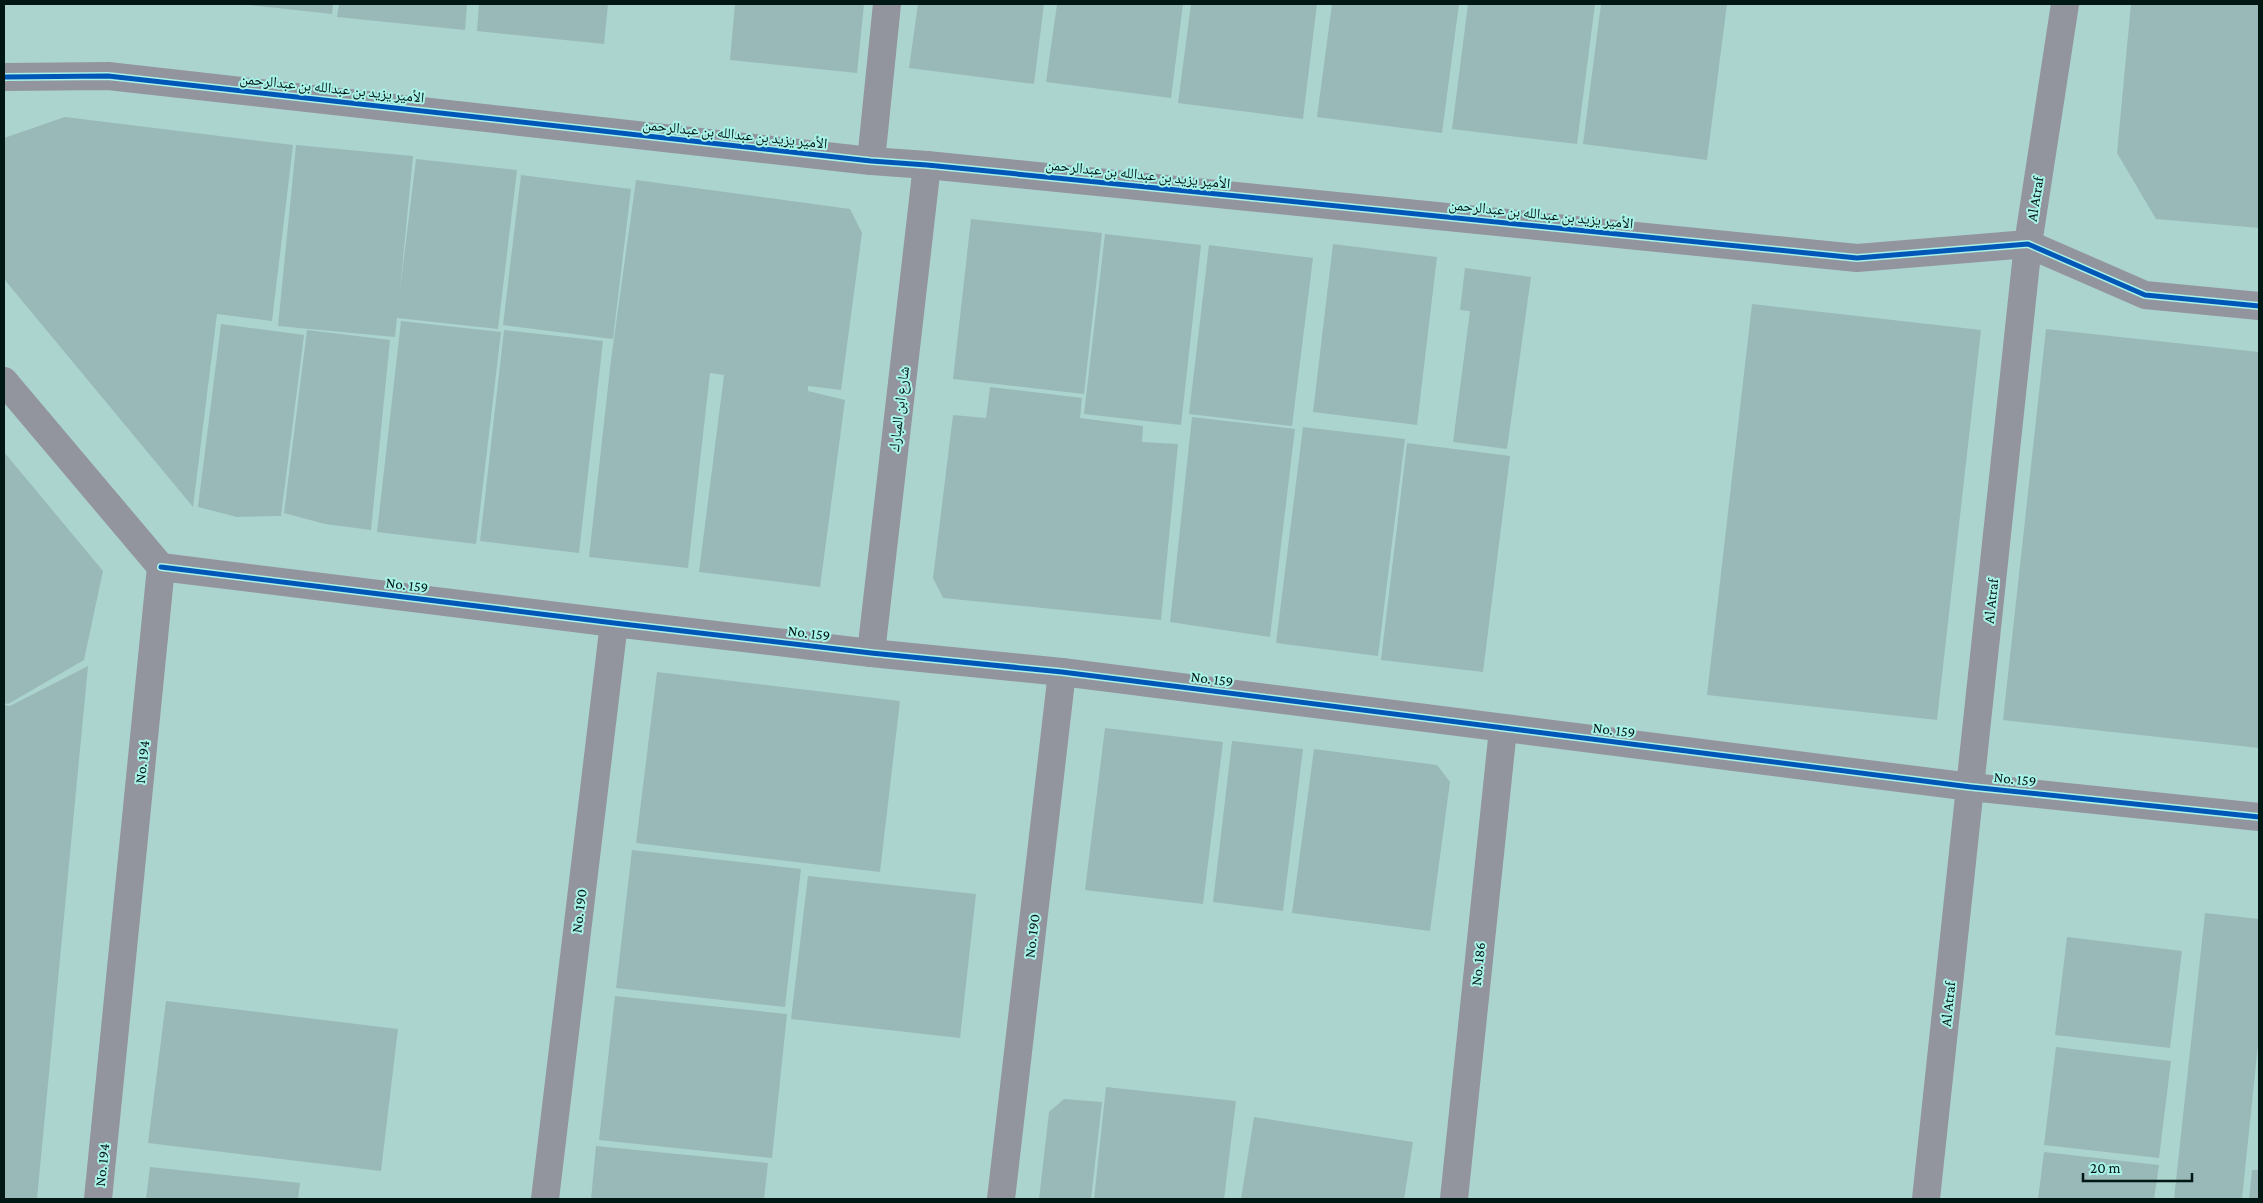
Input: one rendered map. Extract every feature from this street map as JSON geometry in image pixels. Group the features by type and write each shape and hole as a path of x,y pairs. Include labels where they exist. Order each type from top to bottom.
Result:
{"street":[{"path":"871,162 887,4"},
{"name":"Al Atraf","path":"1926,1199 2028,244 2065,4"},
{"name":"الأمير يزيد بن عبدالله بن عبدالرحمن","path":"4,76 108,76 871,162 927,165 1857,258 2028,244 2145,295 2259,306"},
{"name":"شارع ابن المبارك","path":"871,653 927,165"},
{"path":"4,381 161,567"},
{"name":"No. 159","path":"161,567 871,653 1062,672 1971,787 2259,817"},
{"name":"No. 194","path":"98,1199 161,567"},
{"name":"No. 190","path":"545,1199 614,623"},
{"name":"No. 190","path":"1001,1199 1062,672"},
{"name":"No. 186","path":"1454,1199 1503,728"}],"building":[{"path":"241,4 333,4 332,14"},
{"path":"339,4 467,4 465,30 337,17"},
{"path":"479,4 608,4 604,44 477,31"},
{"path":"735,4 864,4 857,73 730,60"},
{"path":"918,4 1044,4 1034,84 909,68"},
{"path":"1057,4 1183,4 1171,98 1046,82"},
{"path":"1191,4 1317,4 1303,119 1178,103"},
{"path":"1332,4 1459,4 1442,133 1317,117"},
{"path":"1468,4 1595,4 1577,144 1452,129"},
{"path":"1601,4 1727,4 1707,160 1583,144"},
{"path":"2131,4 2259,4 2259,228 2156,219 2117,153"},
{"path":"65,117 293,145 272,321 217,314 193,507 4,279 4,138"},
{"path":"296,145 413,156 400,290 416,159 517,170 498,329 397,318 395,337 278,326"},
{"path":"521,175 631,189 613,339 503,325"},
{"path":"636,180 850,209 862,233 841,390 808,386 808,391 845,400 820,587 699,572 724,375 710,373 688,568 589,557 611,360"},
{"path":"971,219 1102,233 1084,394 953,379"},
{"path":"1105,234 1201,245 1181,425 1084,414"},
{"path":"1333,244 1437,257 1417,425 1313,412"},
{"path":"1209,245 1313,258 1292,426 1189,414"},
{"path":"1465,268 1531,277 1507,449 1453,442 1470,311 1460,310"},
{"path":"1752,304 1981,330 1937,720 1707,695"},
{"path":"401,321 501,332 476,544 377,532"},
{"path":"221,324 304,335 281,516 237,517 198,507"},
{"path":"2046,329 2259,352 2259,748 2003,720"},
{"path":"307,330 390,340 371,530 325,524 284,513"},
{"path":"504,330 603,341 579,553 480,541"},
{"path":"990,387 1082,398 1080,418 1143,426 1142,442 1178,444 1161,620 943,598 933,578 953,415 986,418"},
{"path":"1192,417 1295,429 1270,637 1170,622"},
{"path":"1303,427 1405,439 1378,656 1276,643"},
{"path":"1407,443 1510,456 1483,672 1381,660"},
{"path":"4,452 103,571 84,660 8,704 4,703"},
{"path":"88,666 37,1199 4,1199 4,705 10,706"},
{"path":"657,672 900,701 880,872 636,843"},
{"path":"1105,728 1223,742 1203,904 1085,890"},
{"path":"1232,741 1303,749 1283,911 1213,902"},
{"path":"1314,749 1437,765 1450,782 1430,931 1292,913"},
{"path":"632,850 801,869 785,1007 616,988"},
{"path":"808,876 976,894 960,1038 791,1019"},
{"path":"2205,913 2259,919 2259,1035 2242,1199 2174,1199"},
{"path":"2067,937 2182,951 2170,1048 2055,1035"},
{"path":"615,996 787,1014 772,1158 599,1140"},
{"path":"166,1001 398,1029 381,1171 148,1143"},
{"path":"2056,1047 2171,1061 2159,1158 2044,1145"},
{"path":"1106,1087 1236,1101 1224,1199 1094,1199"},
{"path":"1064,1099 1102,1102 1091,1199 1039,1199 1049,1112"},
{"path":"1254,1117 1413,1142 1404,1199 1241,1199"},
{"path":"596,1146 768,1163 764,1199 591,1199"},
{"path":"2044,1152 2159,1165 2154,1199 2038,1199"},
{"path":"150,1167 300,1183 298,1199 146,1199"},
{"path":"2252,1170 2259,1170 2259,1199 2249,1199"}],"cycle path":[{"path":"4,77 108,76 871,161 927,165 1857,258 2028,244 2145,295 2259,306"},
{"path":"161,567 871,653 1062,672 1971,787 2259,817"}]}
